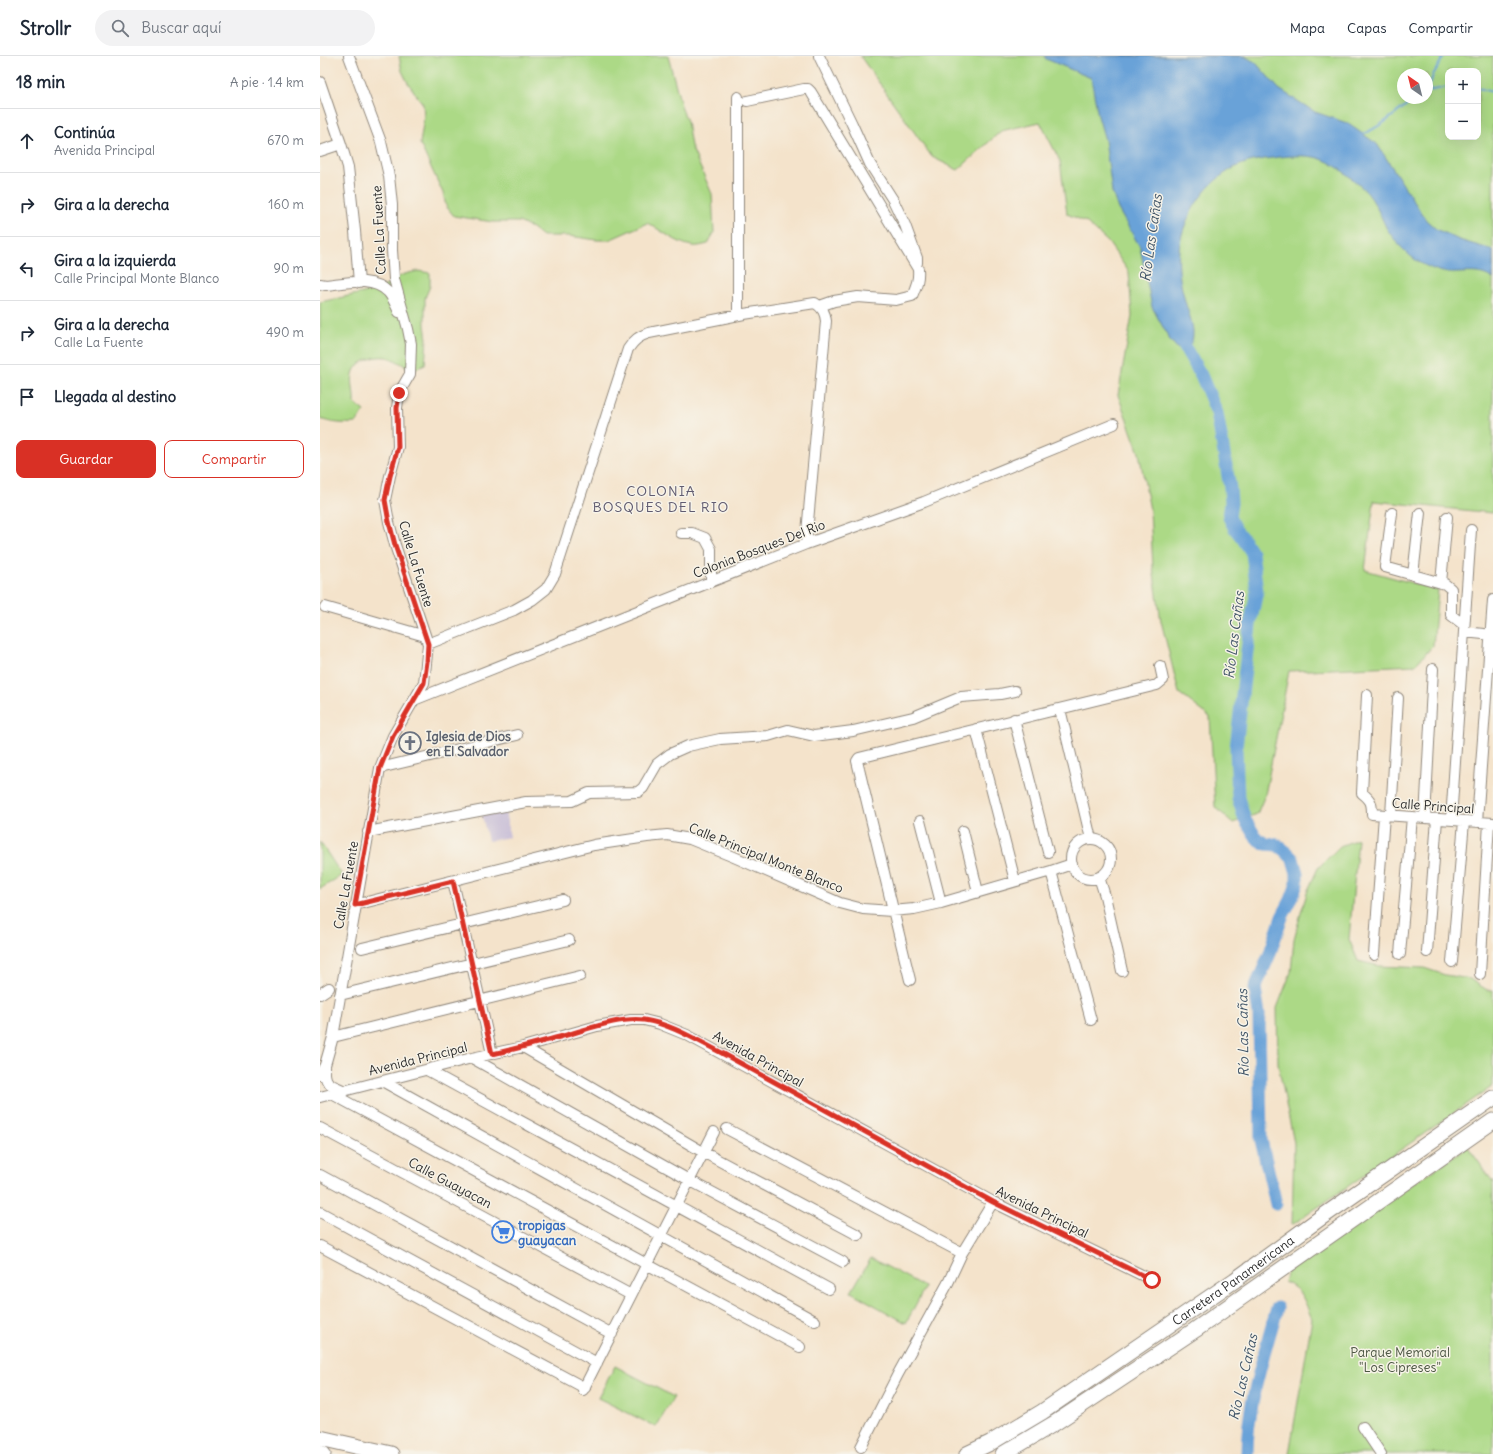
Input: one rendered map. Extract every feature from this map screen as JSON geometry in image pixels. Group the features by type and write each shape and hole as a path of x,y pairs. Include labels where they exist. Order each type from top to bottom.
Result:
{"highway":[{"name":"Carretera Panamericana","path":"967,1454 990,1443 1042,1412 1184,1315 1493,1098"},
{"name":"Carretera Panamericana","path":"1003,1454 1055,1423 1193,1331 1493,1120"},
{"path":"1218,1291 1221,1302 1230,1305"},
{"path":"1184,1315 1193,1323 1193,1331"},
{"path":"320,1438 391,1454"},
{"path":"320,1453 324,1454"}],"street":[{"name":"Calle La Fuente","path":"320,1075 325,1065 333,1036 380,768 393,736 424,683 427,640 395,545 385,500 398,447 397,408 399,393 410,374 411,344 394,279 392,250 392,205 389,176 381,142 349,56"},
{"path":"819,56 870,164 893,200 902,219 917,258 919,277 912,296 896,300 858,297 834,301 820,306"},
{"path":"320,82 348,167 359,283"},
{"path":"738,315 742,99 804,89 808,89 812,92 918,270"},
{"path":"320,151 341,144"},
{"path":"320,284 326,285 368,282 381,287 389,292 408,329"},
{"path":"325,607 427,640 514,610 532,600 546,589 555,574 626,356 633,341 640,336 649,333 738,315 815,304 820,306 825,313 826,321 806,544"},
{"name":"Colonia Bosques Del Rio","path":"414,700 806,544 924,502 1114,424"},
{"path":"1392,513 1385,567 1441,583 1451,589 1451,615 1464,629 1492,635"},
{"path":"1413,575 1420,513"},
{"path":"1441,583 1447,517"},
{"path":"1451,820 1471,530"},
{"path":"681,534 692,533 705,538 711,549 711,581"},
{"path":"1477,822 1492,635 1493,600"},
{"path":"910,980 892,911 858,761 859,758 1157,685 1163,680 1160,666"},
{"path":"1425,818 1434,669"},
{"path":"368,832 526,802 572,801 589,792 638,792 643,788 657,764 670,754 688,746 720,739 768,736 788,730 814,736 853,731 913,717 960,697 1000,694 1015,691"},
{"name":"Calle Principal","path":"1366,695 1362,793 1372,804 1372,814 1491,823"},
{"path":"1374,955 1398,698"},
{"path":"1060,709 1091,839"},
{"path":"1014,719 1048,852"},
{"path":"976,729 1015,881"},
{"path":"380,768 517,735"},
{"path":"1400,954 1412,817"},
{"path":"1427,952 1437,819"},
{"path":"920,821 941,903"},
{"path":"1452,962 1464,821"},
{"path":"1480,974 1491,823"},
{"path":"963,831 978,892"},
{"name":"Calle Principal Monte Blanco","path":"355,905 594,845 667,835 690,839 840,903 864,909 892,911 914,909 941,903 1072,864"},
{"path":"1091,839 1104,843 1111,854 1109,868 1105,874 1092,879 1079,875 1072,864 1072,852 1075,847 1085,840 1091,839"},
{"path":"1051,871 1091,1020"},
{"path":"1099,877 1105,896 1122,971"},
{"path":"453,881 492,1054"},
{"path":"362,948 563,900"},
{"path":"340,995 569,940"},
{"path":"333,1036 580,976"},
{"path":"320,994 329,988"},
{"name":"Avenida Principal","path":"320,1097 472,1058 523,1047 597,1026 631,1020 644,1020 660,1024 687,1035 993,1202 1152,1280"},
{"path":"523,1047 703,1152 858,1235"},
{"path":"472,1058 689,1180 843,1262"},
{"path":"325,1065 324,1077 326,1081 346,1091"},
{"path":"427,1070 828,1289"},
{"path":"382,1081 815,1320"},
{"path":"332,1094 800,1347"},
{"name":"Calle Guayacan","path":"320,1128 631,1295"},
{"path":"727,1129 962,1253"},
{"path":"320,1246 584,1389 714,1132"},
{"path":"320,1175 612,1334"},
{"path":"862,1447 898,1374 948,1283 962,1253 993,1202"},
{"path":"320,1212 597,1363"},
{"path":"1362,1428 1381,1454"}],"shaded area":[{"path":"504,806 510,837 488,841 481,811"}],"green space":[{"path":"399,56 668,56 682,109 687,121 691,146 712,194 714,233 708,244 692,246 680,242 647,223 609,240 597,240 569,236 542,236 532,228 519,222 493,222 454,216 446,206 443,193 420,144 424,117 423,104 408,83 402,71"},
{"path":"860,56 1493,56 1493,513 1374,501 1365,570 1438,590 1433,646 1415,665 1289,671 1265,795 1257,814 1233,823 1215,807 1210,717 1179,693 1161,621 1153,568 1150,510 1139,453 1118,395 1132,316 1129,272 1108,242 1086,222 1067,214 1060,161 1040,122 1001,131 958,170 932,157"},
{"path":"418,271 430,273 430,286 425,298 425,325 427,339 425,365 412,370 386,357 375,357 365,361 357,367 353,375 354,403 364,411 356,423 338,423 320,419 320,302 372,291 393,283 401,276"},
{"path":"1358,839 1349,939 1358,961 1379,966 1424,968 1445,975 1470,979 1487,990 1493,990 1493,1086 1292,1225 1294,1143 1278,1064 1277,1008 1291,972 1294,939 1302,909 1308,890 1318,868 1340,846"},
{"path":"320,842 342,875 320,889"},
{"name":"Parque Memorial \"Los Cipreses\"","path":"1468,1147 1493,1182 1493,1454 1289,1454 1312,1319 1305,1302 1299,1293 1295,1288 1284,1282 1288,1267"},
{"path":"871,1258 925,1287 906,1323 851,1292"},
{"path":"615,1366 674,1397 656,1427 598,1398"}],"water":[{"path":"1044,56 1244,56 1255,62 1279,89 1315,112 1347,123 1377,144 1426,220 1436,229 1459,240 1493,250 1493,279 1477,273 1449,273 1435,270 1417,261 1399,245 1389,233 1368,193 1337,167 1328,162 1319,158 1302,156 1279,157 1253,161 1228,171 1211,185 1197,202 1183,231 1179,247 1180,281 1190,316 1193,336 1190,346 1178,349 1170,340 1152,307 1140,247 1118,209 1112,192 1105,140 1098,116 1091,78 1046,59"}],"waterway":[{"path":"1433,75 1444,56"},
{"path":"1433,90 1445,88"},
{"path":"1481,89 1493,92"},
{"path":"1363,134 1384,123 1408,104"},
{"name":"Río Las Cañas","path":"1177,334 1201,375 1217,413 1230,488 1231,503 1229,517 1235,529 1252,553 1257,591 1250,625 1236,748 1238,798 1245,820 1257,839 1266,844 1277,845 1284,850 1293,859 1297,873 1297,884 1282,917 1269,956 1255,988 1259,1014 1261,1140 1276,1204"},
{"name":"Río Las Cañas","path":"1247,1454 1253,1398 1277,1308"}],"place":[{"name":"Iglesia de Dios en El Salvador","path":"410,743"},
{"name":"tropigas guayacan","path":"503,1232"}],"district":[{"name":"COLONIA BOSQUES DEL RIO","path":"661,500"}],"route":[{"path":"399,393 397,408 398,447 385,500 395,545 428,644 427,662 424,683 393,736 380,768 355,905 453,881 492,1054 523,1047 597,1026 631,1020 644,1020 660,1024 687,1035 720,1052 993,1202 1152,1280"}]}
